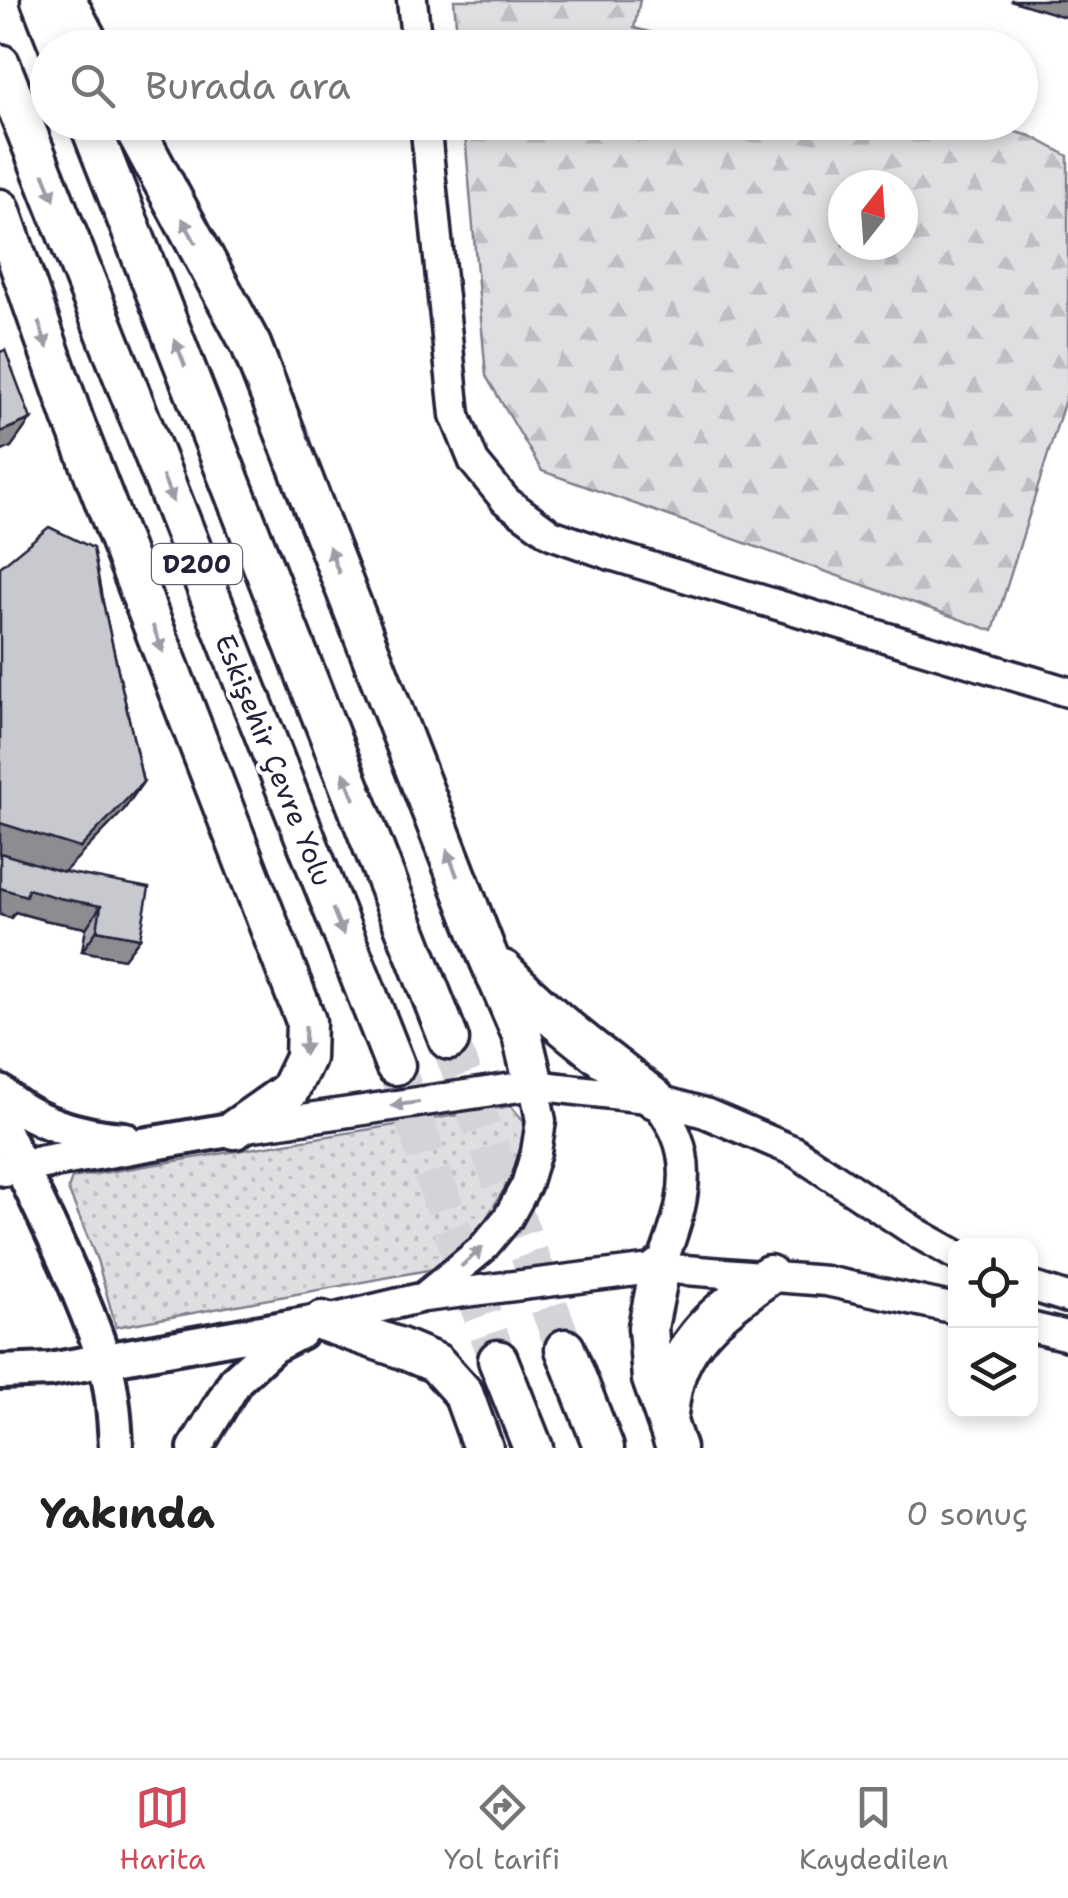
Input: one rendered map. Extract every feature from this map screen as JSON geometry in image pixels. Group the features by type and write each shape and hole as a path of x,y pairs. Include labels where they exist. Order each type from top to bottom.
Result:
{"highway":[{"path":"42,0 53,30"},
{"path":"66,0 82,30"},
{"name":"Eskişehir Çevre Yolu","path":"0,64 395,1065"},
{"name":"D200","path":"97,140 449,1040"},
{"path":"142,140 251,346 522,1036 534,1085"},
{"path":"2,220 72,419 306,1021 305,1058 289,1091 236,1129"},
{"path":"488,954 532,1000 655,1099"},
{"path":"660,1268 648,1327 652,1378 671,1434"},
{"path":"671,1434 674,1378 694,1340 726,1306 769,1275"},
{"path":"322,1321 436,1363 463,1392 484,1448"},
{"path":"565,1349 604,1448"},
{"path":"498,1360 533,1448"}],"main road":[{"path":"0,1092 10,1102 48,1122 100,1138 164,1142"},
{"path":"0,1123 10,1168 53,1234 104,1359 116,1448"},
{"path":"10,1168 236,1129"},
{"path":"0,1372 50,1370 322,1321"},
{"path":"195,1448 236,1380 273,1346 322,1321"}],"street":[{"path":"412,0 415,30"},
{"path":"426,140 456,415 474,462 506,501 551,534 611,555 1068,692"},
{"path":"424,1297 481,1250 508,1218 526,1185 541,1121 534,1085"},
{"path":"236,1129 534,1085 655,1099 705,1113 794,1151 948,1250"},
{"path":"655,1099 677,1136 684,1168 681,1203 660,1268"},
{"path":"322,1321 424,1297 660,1268 826,1281 948,1307"},
{"path":"1038,1289 1068,1298"},
{"path":"1034,1328 1068,1336"}],"green space":[{"path":"454,0 640,0 634,28 642,30 457,30"},
{"path":"465,140 1038,140 1068,156 1068,390 993,631 542,471 486,376"},
{"path":"511,1106 528,1126 519,1165 484,1222 439,1268 116,1327 97,1260 68,1189 72,1178"}],"building":[{"path":"5,350 31,419 0,432 0,352"},
{"path":"49,527 93,548 143,782 80,848 0,823 0,567"},
{"path":"0,853 60,871 149,888 140,938 97,930 101,906 28,889 26,896 0,888"}],"tunnel":[{"path":"449,1040 565,1349"},
{"path":"395,1065 498,1360"}]}
